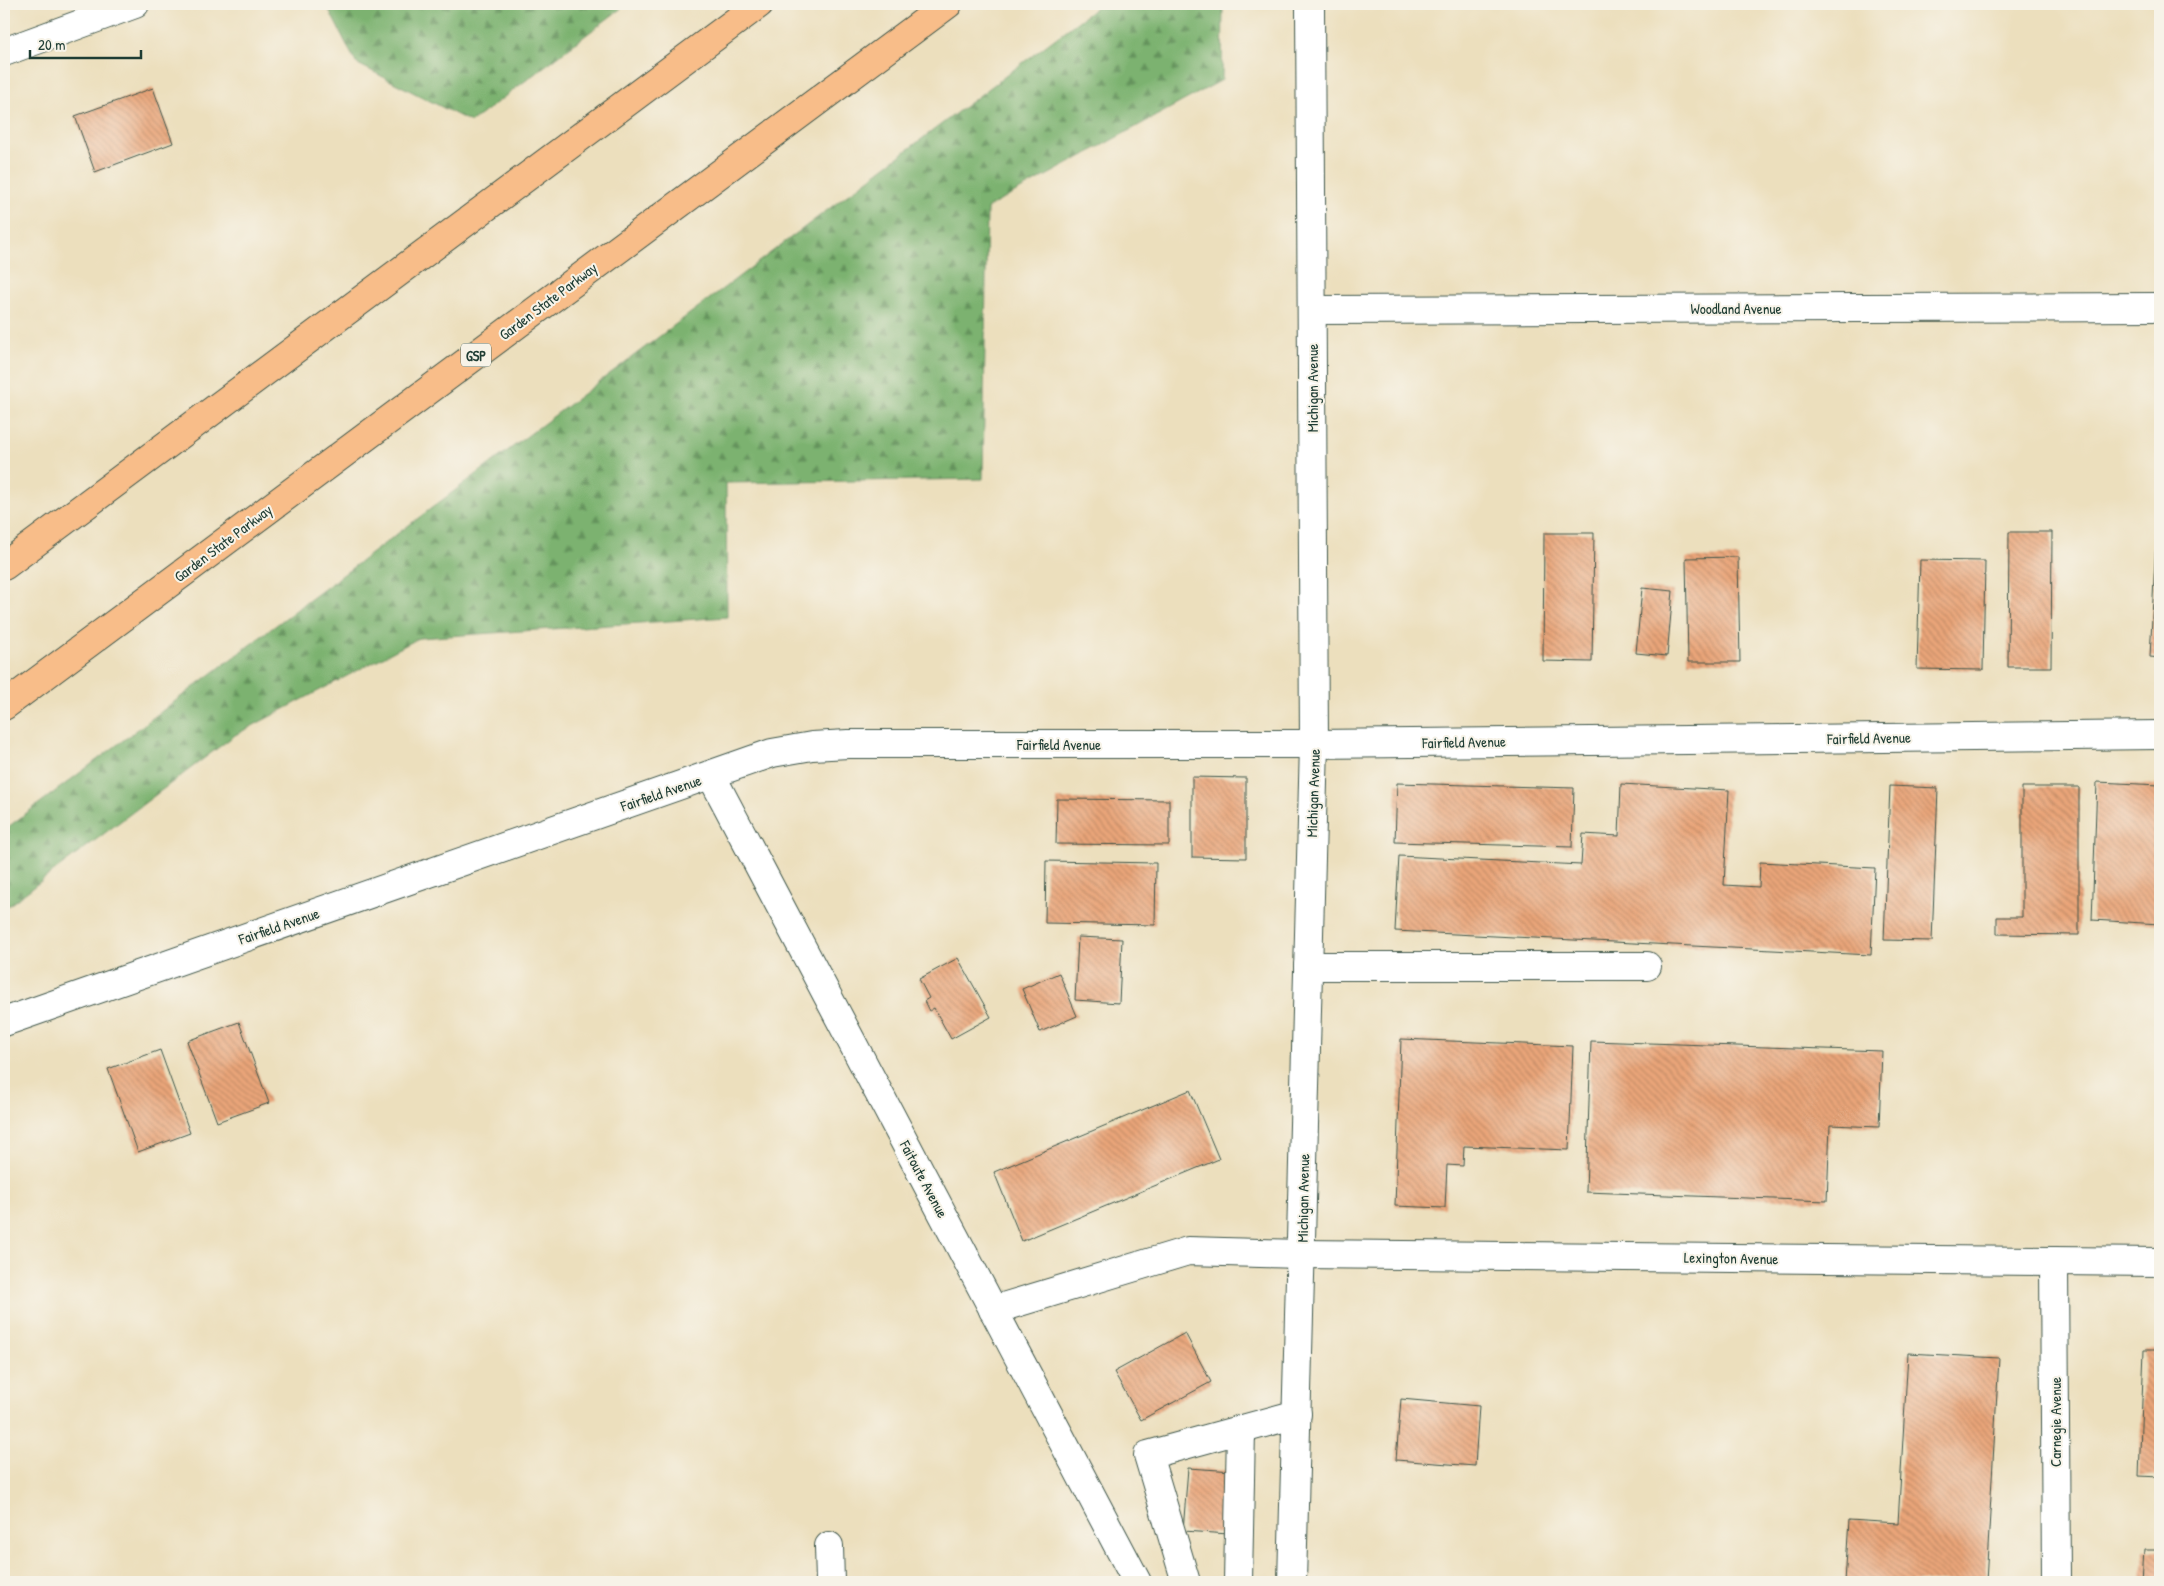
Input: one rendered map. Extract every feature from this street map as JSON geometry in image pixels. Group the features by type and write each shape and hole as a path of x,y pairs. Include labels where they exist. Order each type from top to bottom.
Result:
{"highway":[{"path":"4,566 759,4"},
{"name":"Garden State Parkway","path":"4,706 948,4"}],"street":[{"path":"4,52 135,4"},
{"name":"Michigan Avenue","path":"1292,1582 1314,744 1310,4"},
{"name":"Woodland Avenue","path":"1312,310 2160,306"},
{"name":"Fairfield Avenue","path":"4,1022 772,753 812,746 848,744 1314,744 2160,735"},
{"name":"Faitoute Avenue","path":"711,775 1137,1582"},
{"path":"1308,966 1647,966"},
{"name":"Lexington Avenue","path":"993,1310 1188,1251 1301,1254 2160,1262"},
{"name":"Carnegie Avenue","path":"2054,1261 2056,1582"},
{"path":"1186,1582 1148,1455 1297,1414"},
{"path":"1238,1582 1241,1429"},
{"path":"829,1546 830,1582"}],"green space":[{"path":"326,4 627,4 471,122 356,63"},
{"path":"1101,4 1223,4 1222,80 987,208 983,479 726,483 727,617 419,638 235,735 4,909 4,830"}],"building":[{"path":"153,88 173,143 95,172 75,116"},
{"path":"2157,520 2160,521 2160,658 2150,657"},
{"path":"2009,532 2052,532 2051,667 2008,667"},
{"path":"1544,533 1594,533 1592,662 1543,661"},
{"path":"1738,557 1740,662 1688,662 1686,558"},
{"path":"1920,560 1985,561 1983,670 1917,669"},
{"path":"1642,588 1673,591 1667,656 1636,653"},
{"path":"1192,777 1246,778 1246,858 1192,857"},
{"path":"2097,782 2160,785 2160,924 2092,920"},
{"path":"1397,783 1574,788 1572,847 1395,842"},
{"path":"1621,784 1729,790 1724,885 1759,887 1760,862 1875,868 1871,955 1395,931 1399,856 1581,865 1583,834 1619,836"},
{"path":"1890,786 1938,788 1932,941 1884,940"},
{"path":"2022,787 2079,787 2079,935 1997,934 1997,917 2022,917"},
{"path":"1057,799 1169,800 1169,845 1056,844"},
{"path":"1046,861 1156,863 1155,925 1045,923"},
{"path":"1078,937 1122,939 1119,1003 1075,1000"},
{"path":"958,958 991,1017 951,1039 934,1008 929,1011 924,1001 929,998 919,979"},
{"path":"1059,973 1077,1016 1040,1032 1022,989"},
{"path":"239,1022 269,1103 217,1122 187,1041"},
{"path":"1401,1039 1573,1046 1569,1150 1464,1146 1463,1166 1447,1165 1445,1208 1395,1206"},
{"path":"1591,1041 1882,1051 1879,1127 1830,1125 1827,1201 1586,1192"},
{"path":"160,1050 190,1133 138,1152 108,1069"},
{"path":"1190,1090 1219,1159 1022,1241 994,1172"},
{"path":"1185,1333 1211,1382 1141,1420 1114,1372"},
{"path":"2144,1350 2160,1350 2160,1477 2139,1476"},
{"path":"1908,1353 1999,1358 1986,1582 1845,1582 1849,1520 1898,1523"},
{"path":"1401,1399 1479,1406 1475,1466 1396,1460"},
{"path":"1188,1468 1234,1471 1229,1534 1183,1531"},
{"path":"2144,1550 2160,1550 2160,1582 2142,1582"}]}
